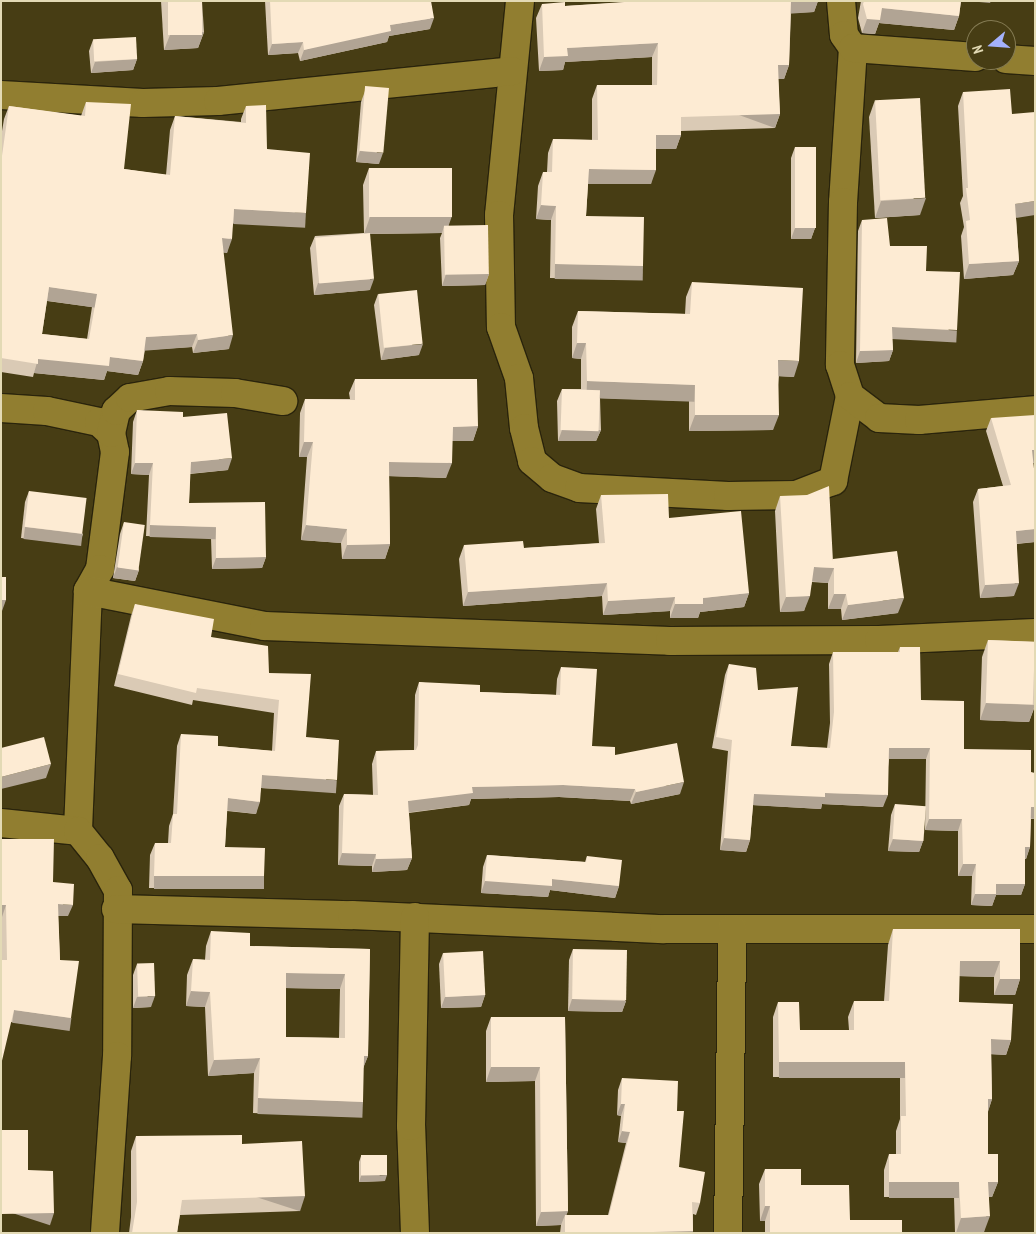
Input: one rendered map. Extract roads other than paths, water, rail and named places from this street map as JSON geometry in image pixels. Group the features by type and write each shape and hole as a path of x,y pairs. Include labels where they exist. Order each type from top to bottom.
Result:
{"street":[{"path":"520,1 499,215 501,327 519,378 524,428 532,461 552,478 579,488 728,496 796,495 833,481 850,396 840,365 843,202 853,48 844,35 841,1"},
{"path":"853,48 966,56"},
{"path":"1016,60 1035,61"},
{"path":"1,95 143,103 218,101 512,71"},
{"path":"105,1233 117,1056 116,909 118,890 100,858 78,831 88,591 100,569 115,452 111,433 116,411 130,398 168,391 235,393 283,400"},
{"path":"850,396 879,418 919,420 1035,410"},
{"path":"1,408 47,411 99,422 111,433"},
{"path":"88,591 264,626 670,640 879,640 1035,633"},
{"path":"1,823 78,831"},
{"path":"116,909 415,917 732,929 1035,929"},
{"path":"414,1233 411,1126 415,917"},
{"path":"728,1233 732,929"}]}
